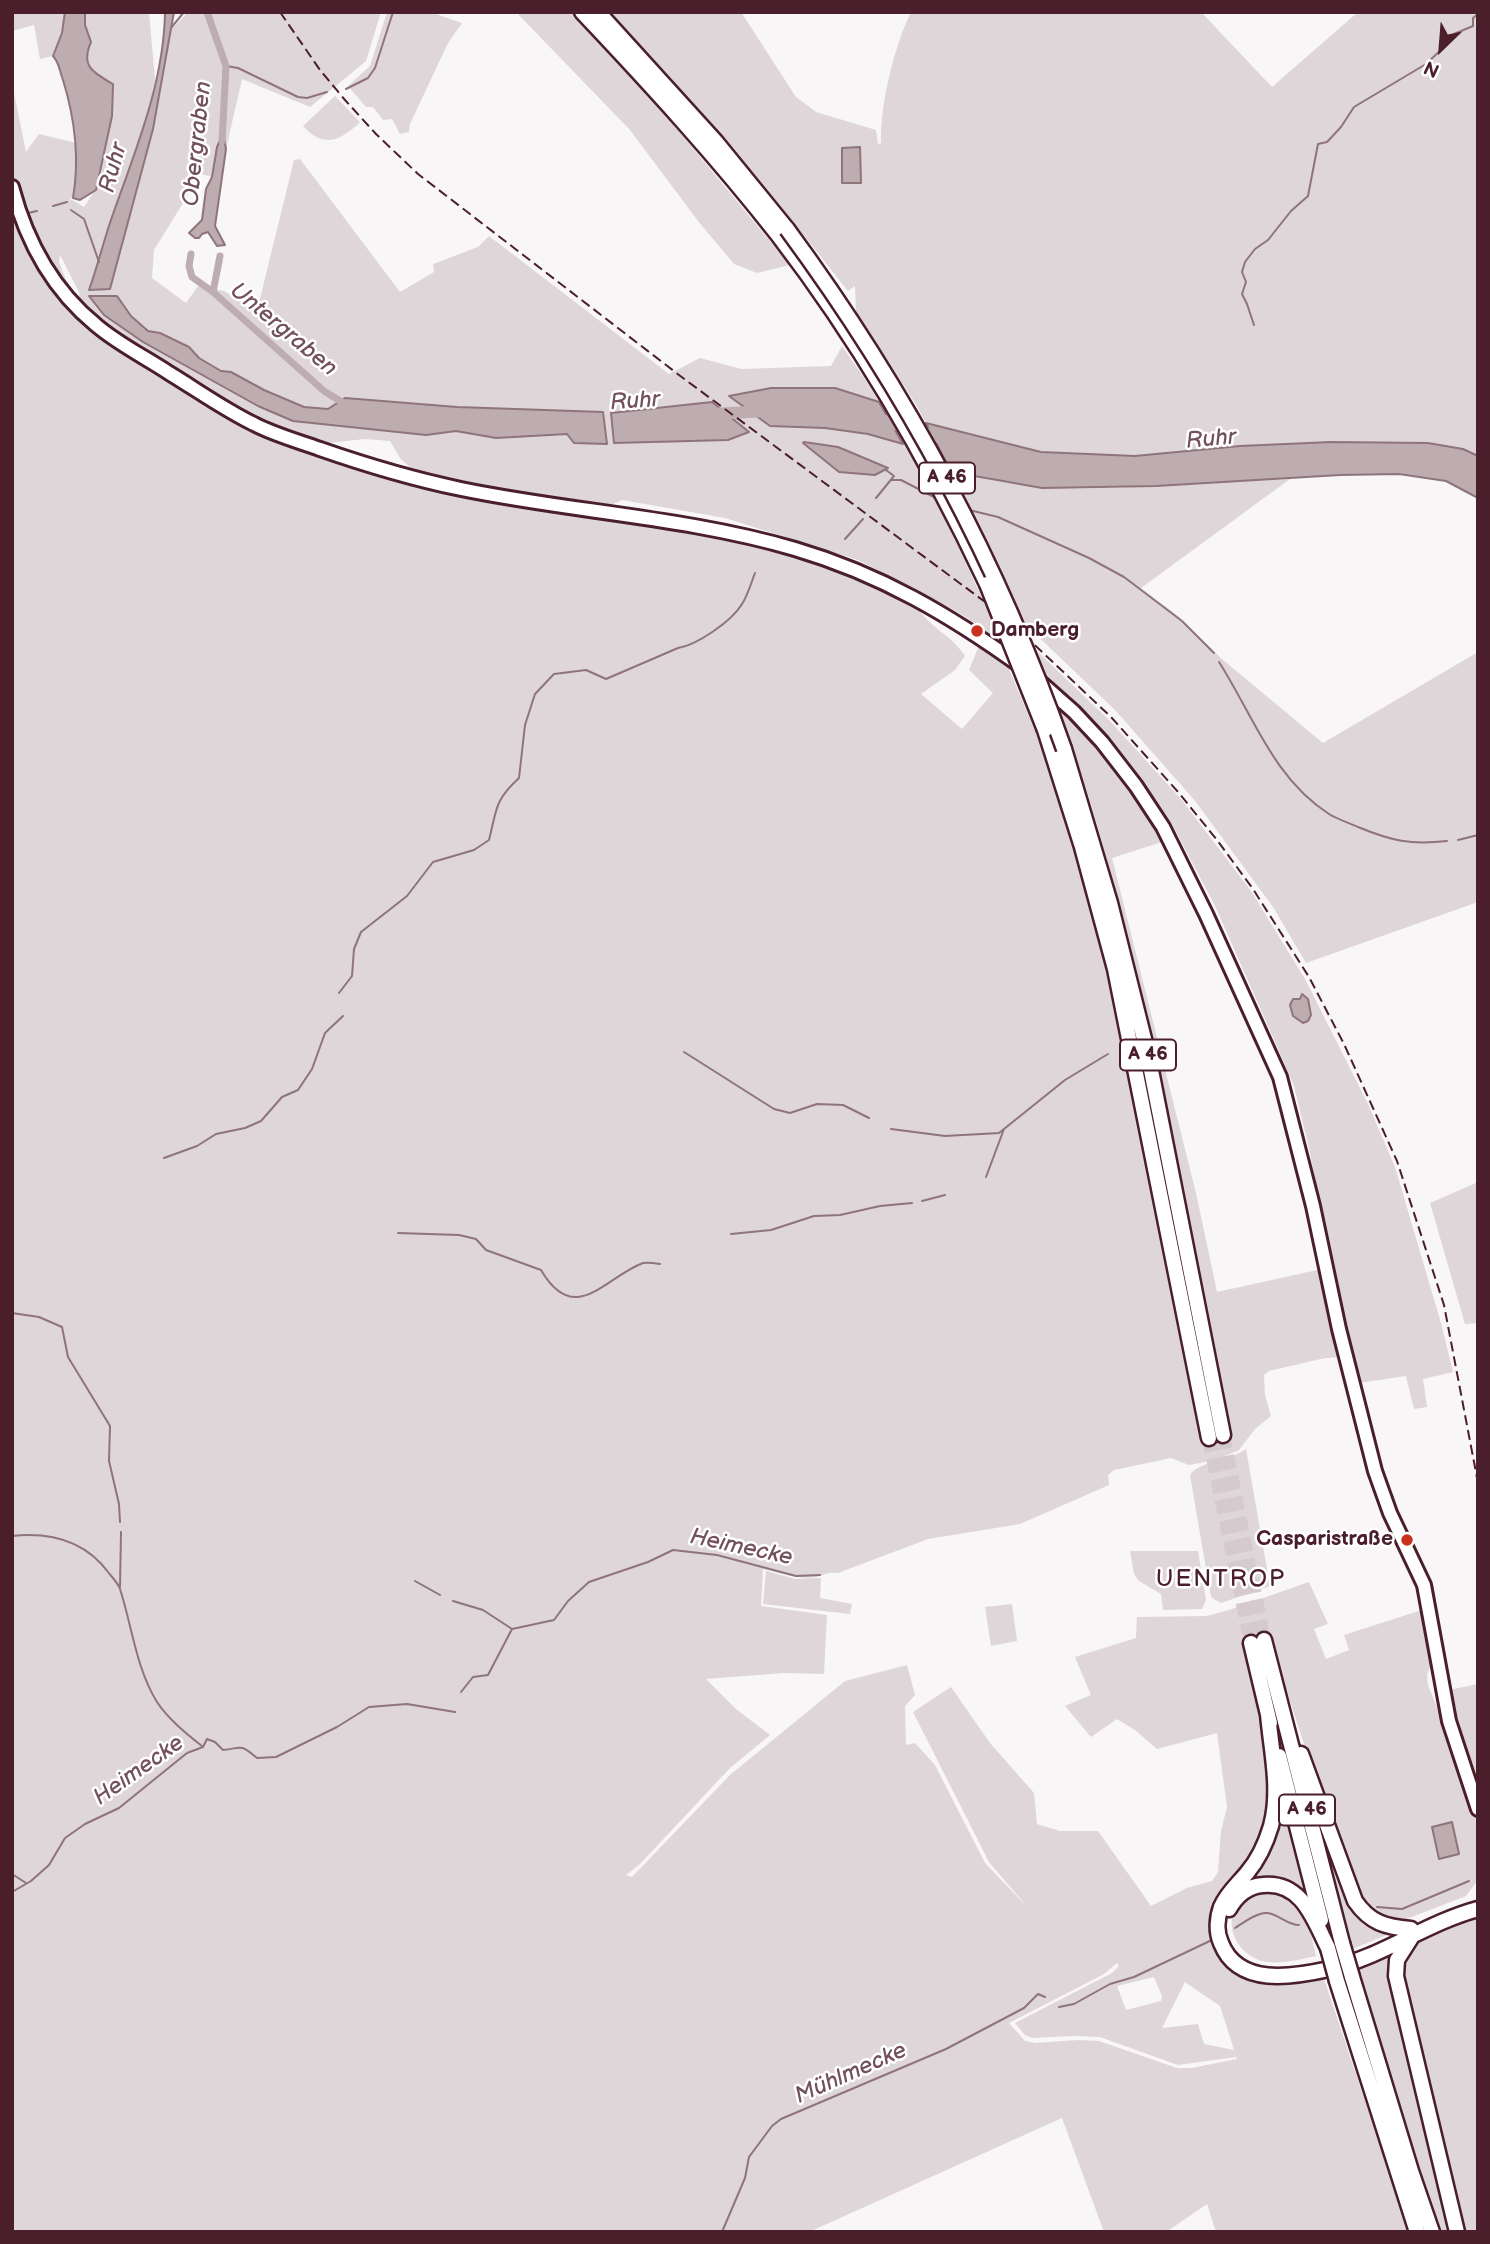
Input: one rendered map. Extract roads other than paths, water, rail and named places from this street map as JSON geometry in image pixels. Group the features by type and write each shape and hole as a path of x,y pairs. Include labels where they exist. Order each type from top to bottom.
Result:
{"highway":[{"name":"A 46","path":"582,12 782,232 866,360 930,470 987,584 1045,730 1082,847 1115,969 1216,1436 1148,1055 1101,868 1064,749 1011,611 947,478 872,350 709,133 598,12"},
{"name":"A 46","path":"1417,2232 1337,1981 1335,1945 1273,1678 1258,1641 1268,1714 1335,1945 1352,1977 1432,2232"},
{"path":"1273,1678 1355,1902 1365,1915 1380,1924 1413,1931"},
{"path":"1268,1714 1275,1786 1274,1813 1261,1851 1230,1892 1220,1911 1218,1933 1226,1954 1238,1966 1264,1976 1297,1975 1349,1963 1478,1900"},
{"path":"1335,1945 1307,1906 1298,1896 1283,1887 1265,1884 1247,1889 1234,1901 1227,1914 1226,1933 1237,1955 1250,1964 1269,1968 1300,1966 1336,1959 1478,1909"},
{"path":"1413,1931 1396,1960 1395,1976 1457,2232"}],"main road":[{"path":"12,187 23,225 38,255 90,320 136,352 256,425 365,465 422,481 724,531 782,545 837,563 929,605 980,637 1074,712 1102,742 1163,827 1241,987 1280,1077 1380,1487 1424,1585 1446,1708 1478,1810"}],"waterway":[{"path":"171,28 184,12"},
{"name":"Obergraben","path":"207,12 226,66 222,141"},
{"path":"346,89 368,78 375,68 393,12"},
{"path":"1254,325 1242,294 1246,282 1242,272 1245,262 1308,196 1318,144 1327,142 1354,107 1426,64 1454,34 1473,26 1473,18 1478,14"},
{"path":"226,66 238,68 298,97 307,98 327,92"},
{"path":"53,206 67,202"},
{"path":"71,210 84,219 99,262"},
{"path":"28,213 37,211"},
{"name":"Untergraben","path":"191,254 189,266 192,277 213,292 324,391 348,406"},
{"path":"213,292 220,256"},
{"name":"Ruhr","path":"712,414 767,411"},
{"name":"Ruhr","path":"875,418 948,440"},
{"path":"876,498 894,476 886,470"},
{"path":"892,480 901,480 936,498"},
{"path":"969,510 998,517 1089,558 1124,577 1182,621 1214,653"},
{"path":"845,539 863,519"},
{"path":"339,993 352,976 354,949 361,932 407,896 433,862 474,850 489,840 501,800 519,778 525,725 535,694 554,674 586,670 606,679 695,642 722,625 737,611 746,597 755,573"},
{"path":"1219,662 1279,764 1293,783 1310,799 1332,816 1381,836 1412,842 1447,841"},
{"path":"1458,840 1478,835"},
{"path":"164,1158 197,1146 216,1134 245,1128 261,1121 282,1097 298,1090 312,1069 325,1033 343,1016"},
{"path":"684,1052 774,1109 790,1113 817,1104 843,1105 869,1118"},
{"path":"891,1129 945,1136 999,1133 1065,1080 1108,1054"},
{"path":"986,1177 1004,1129"},
{"path":"922,1201 945,1195"},
{"path":"731,1234 771,1230 814,1216 840,1215 880,1206 912,1203"},
{"path":"398,1233 459,1235 476,1239 486,1250 541,1270 554,1287 566,1295 578,1297 603,1287 643,1263 660,1264"},
{"path":"12,1313 39,1317 62,1327 68,1357 110,1426 109,1461 119,1504 120,1522"},
{"path":"120,1587 121,1532"},
{"path":"12,1536 40,1535 65,1540 99,1561 119,1587 139,1661 157,1702 184,1732 203,1747"},
{"name":"Heimecke","path":"461,1692 473,1677 488,1675 512,1629 554,1620 568,1601 589,1582 648,1562 673,1550 717,1555 796,1576 820,1575"},
{"name":"Heimecke","path":"415,1581 440,1595"},
{"name":"Heimecke","path":"453,1601 483,1610 512,1629"},
{"name":"Heimecke","path":"12,1892 31,1881 49,1865 65,1838 85,1824 119,1808 187,1753 203,1747 207,1739 223,1750 241,1748 257,1758 276,1757 337,1727 369,1707 407,1704 455,1712"},
{"path":"12,1874 26,1883"},
{"name":"Mühlmecke","path":"1377,1907 1402,1909 1469,1881"},
{"name":"Mühlmecke","path":"1235,1928 1263,1913 1299,1925"},
{"name":"Mühlmecke","path":"1059,2007 1074,2004 1110,1984 1134,1977 1214,1939"},
{"name":"Mühlmecke","path":"722,2232 745,2178 749,2157 772,2126 781,2119 946,2049 1024,2008 1038,1994 1045,1997"}],"tunnel":[{"path":"1223,1435 1264,1640"},
{"path":"1209,1438 1251,1643"}],"railway":[{"path":"280,12 320,70 345,100 418,174 679,375 1004,616 1111,717 1179,793 1253,889 1309,977 1344,1044 1397,1161 1444,1305 1478,1483"}],"place":[{"name":"Damberg","path":"977,631"},
{"name":"Casparistraße","path":"1407,1540"}],"district":[{"name":"UENTROP","path":"1221,1580"}]}
